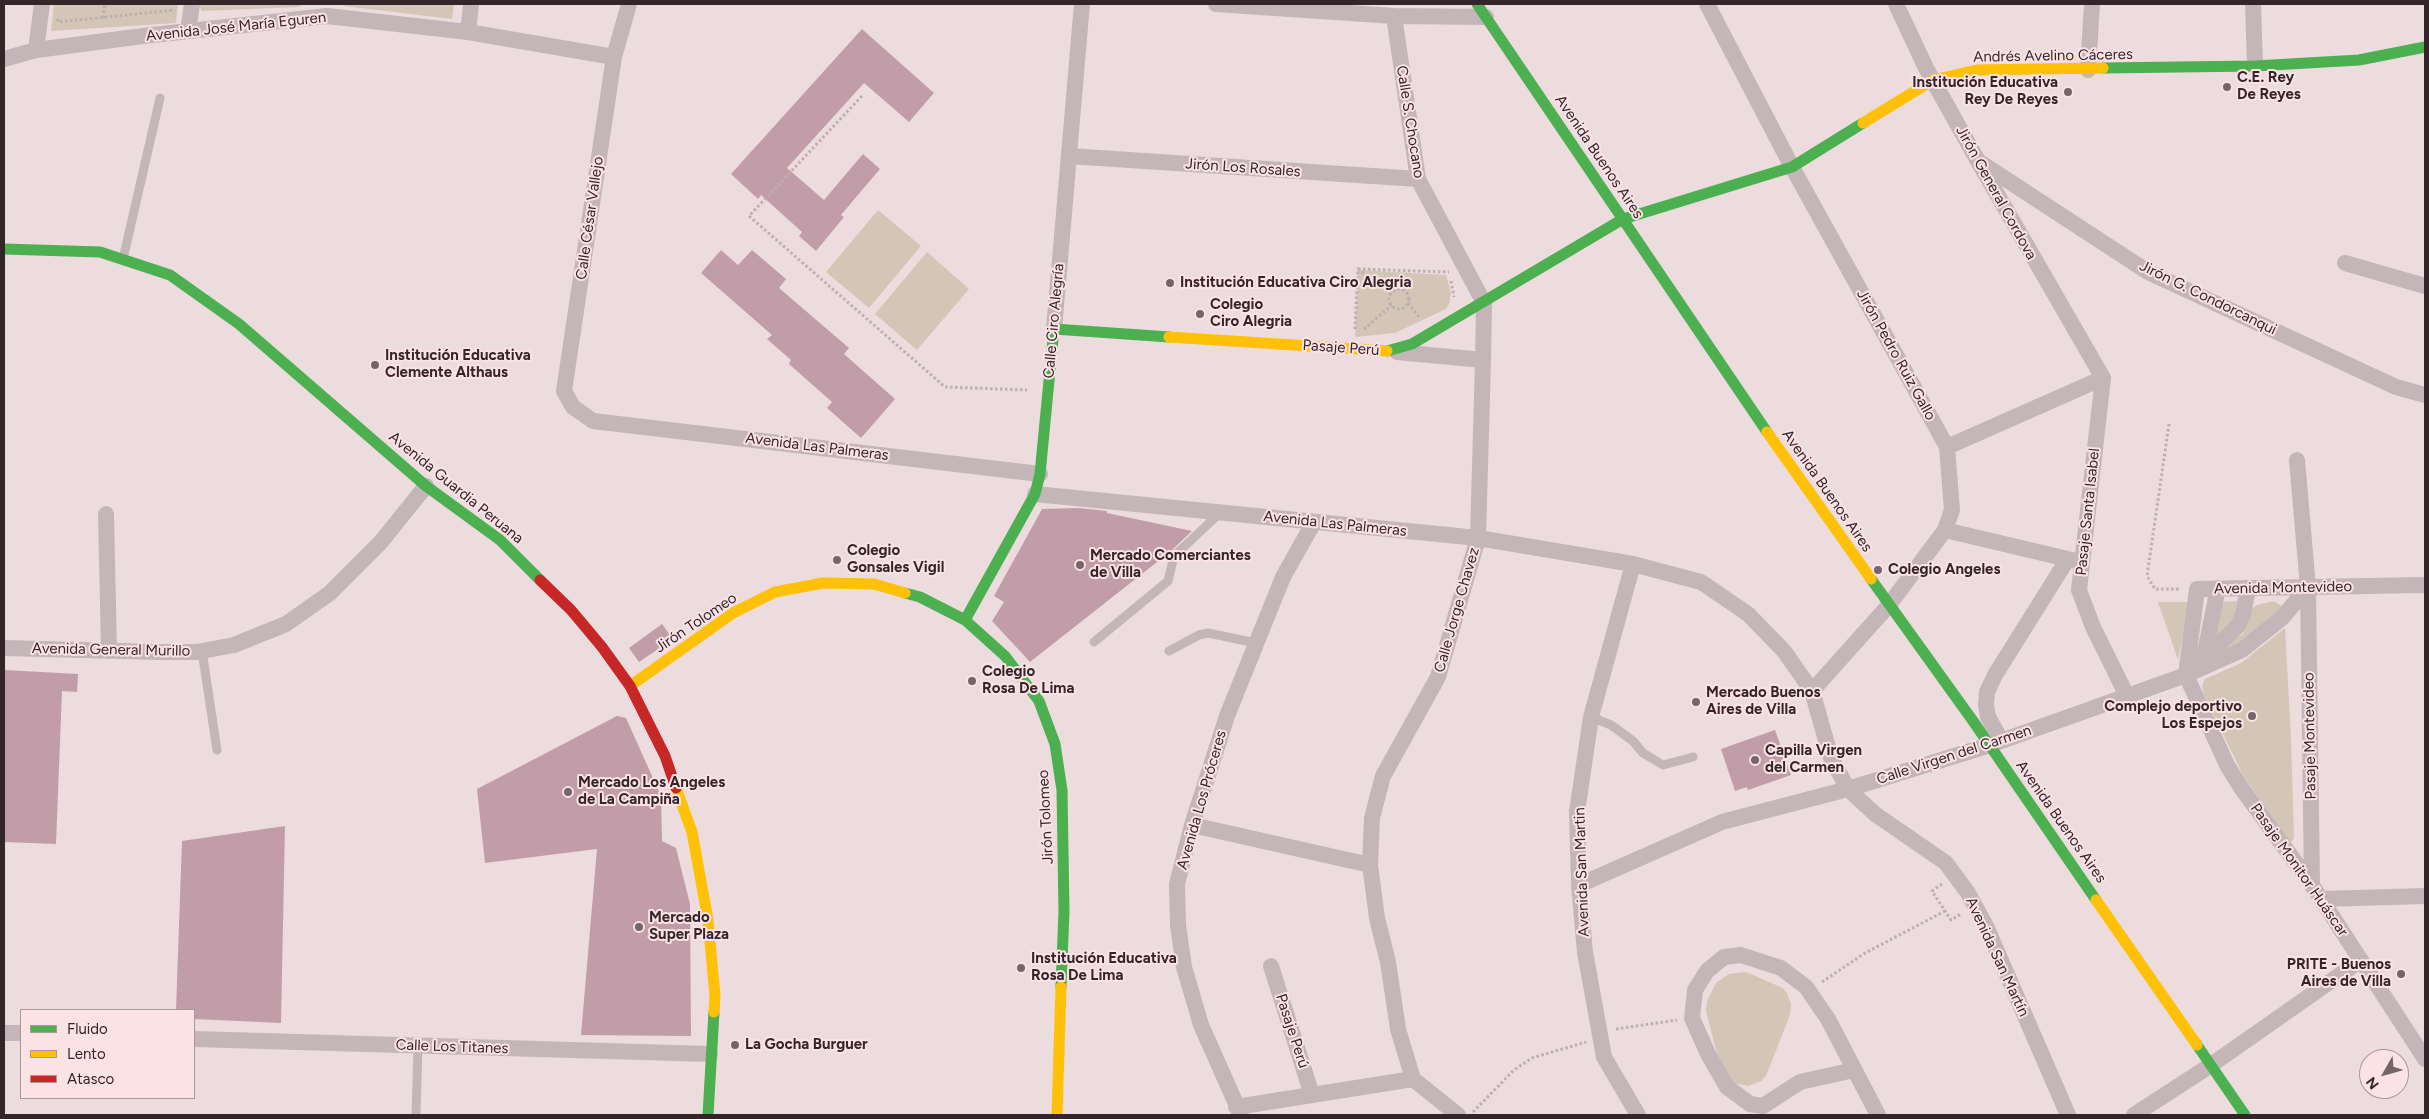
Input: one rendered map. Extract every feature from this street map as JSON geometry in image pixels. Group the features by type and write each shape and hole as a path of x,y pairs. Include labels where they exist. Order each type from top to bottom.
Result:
{"street":[{"path":"36,50 42,4"},
{"path":"188,31 192,4"},
{"path":"468,32 471,4"},
{"name":"Calle César Vallejo","path":"593,420 573,407 564,391 614,57 629,4"},
{"name":"Calle Ciro Alegría","path":"965,620 1035,494 1040,474 1082,4"},
{"path":"1216,4 1394,16 1481,10"},
{"name":"Jirón Pedro Ruiz Gallo","path":"1707,4 1792,167 1947,447 1952,510 1945,530 1889,605 1812,691"},
{"name":"Jirón General Cordova","path":"1896,4 1933,80 2103,378"},
{"path":"2088,70 2092,4"},
{"path":"2253,4 2255,66"},
{"name":"Avenida José María Eguren","path":"4,59 36,50 188,31 328,10 614,57"},
{"name":"Avenida Buenos Aires","path":"1481,10 1792,468 1889,605 1996,742 2245,1115"},
{"name":"Calle S. Chocano","path":"1394,16 1418,180 1484,303"},
{"name":"Avenida José María Eguren","path":"4,47 36,50"},
{"name":"Andrés Avelino Cáceres","path":"1623,219 1792,167 1933,80 1977,70 2029,68 2088,70 2255,66 2359,60 2425,47"},
{"name":"Jirón Los Rosales","path":"1069,156 1418,180"},
{"name":"Jirón G. Condorcanqui","path":"1978,161 2148,272 2396,387 2425,395"},
{"name":"Pasaje Perú","path":"1054,329 1354,343 1387,351 1412,344 1623,219"},
{"name":"Avenida Guardia Peruana","path":"4,249 100,252 170,275 239,324 426,486 500,540 571,610 630,686 665,756 692,832 708,920 715,996 710,1054 708,1115"},
{"path":"2345,263 2425,286"},
{"name":"Calle Jorge Chavez","path":"1413,1079 1398,1029 1388,962 1377,918 1370,865 1372,818 1383,776 1438,677 1478,538 1484,303"},
{"path":"1387,351 1483,360"},
{"path":"1947,447 2103,378"},
{"name":"Pasaje Santa Isabel","path":"2103,378 2075,561 2079,590 2093,627 2127,696"},
{"name":"Avenida Las Palmeras","path":"593,420 1040,474"},
{"name":"Pasaje Montevideo","path":"2297,460 2308,587 2316,892"},
{"name":"Avenida General Murillo","path":"4,648 202,651 234,645 286,624 330,593 380,543 426,486"},
{"name":"Avenida Las Palmeras","path":"1035,494 1478,538 1634,564"},
{"path":"106,514 109,650"},
{"name":"Avenida Los Próceres","path":"1238,1111 1201,1025 1183,958 1178,925 1177,884 1192,825 1227,716 1284,577 1314,522"},
{"path":"1945,530 2075,561 1995,675 1987,692 1988,718 1996,742"},
{"name":"Avenida San Martín","path":"1634,564 1701,582 1748,614 1784,651 1812,691 1831,758 1848,789 1875,814 1946,863 1974,906 1986,926 2068,1115"},
{"name":"Avenida San Martin","path":"1634,564 1591,718 1577,812 1579,885 1586,952 1604,1057 1638,1115"},
{"name":"Jirón Tolomeo","path":"630,686 733,613 775,592 822,583 874,584 920,596 965,620 1006,656 1039,701 1055,744 1062,790 1064,911 1057,1115"},
{"name":"Avenida Montevideo","path":"2197,589 2425,585"},
{"name":"Calle Virgen del Carmen","path":"1579,885 1722,822 1848,789 1996,742 2186,675 2242,650 2282,618 2308,587"},
{"path":"2205,652 2218,588"},
{"path":"2186,675 2205,652 2219,644 2237,627 2243,615 2248,588"},
{"path":"2186,675 2197,589"},
{"name":"Pasaje Monitor Huáscar","path":"2186,675 2232,773 2316,892 2425,1059"},
{"path":"1192,825 1370,865"},
{"path":"2316,892 2425,896"},
{"path":"1854,1070 1800,1082 1764,1111 1750,1104 1727,1087 1692,1018 1695,990 1707,971 1724,957 1741,955 1781,968 1809,991 1828,1019 1878,1115"},
{"path":"2134,1115 2211,1065 2361,960"},
{"name":"Pasaje Perú","path":"1271,966 1312,1095"},
{"path":"4,1033 20,1033"},
{"name":"Calle Los Titanes","path":"195,1038 710,1054"},
{"path":"1238,1111 1312,1095 1413,1079 1458,1115"}],"lane":[{"path":"123,259 160,98"},
{"path":"1094,642 1168,581 1174,556 1220,513"},
{"path":"1169,651 1199,635 1208,633 1256,644"},
{"path":"202,651 217,750"},
{"path":"1591,718 1611,725 1633,741 1643,753 1663,766 1693,757"},
{"path":"416,1115 418,1046"}],"path":[{"path":"104,18 105,4"},
{"path":"59,13 58,22 175,11 176,4"},
{"path":"862,96 748,216 945,387 1048,391"},
{"path":"1358,269 1392,293"},
{"path":"1358,269 1449,272 1454,290 1454,301"},
{"path":"1354,343 1358,269"},
{"path":"1400,289 1406,291 1409,296 1408,303 1401,308 1392,305 1390,299 1392,293 1400,289"},
{"path":"1408,303 1424,323"},
{"path":"1354,343 1392,305"},
{"name":"Avenida Montevideo","path":"2169,424 2147,576 2155,589 2197,589"},
{"path":"1955,876 1932,891 1951,920 1974,906"},
{"path":"1809,991 1865,953 1945,911"},
{"path":"1470,1115 1514,1070 1532,1058 1600,1034 1692,1018"}],"shaded area":[{"path":"54,4 178,4 176,23 51,31"},
{"path":"198,4 302,4 299,7 202,11"},
{"path":"345,4 454,4 452,19 344,6"},
{"path":"878,210 921,246 869,308 826,272"},
{"path":"927,252 969,289 917,350 875,314"},
{"path":"1358,270 1446,275 1451,293 1449,304 1446,309 1395,333 1355,337"},
{"path":"2274,601 2286,609 2247,641 2205,658 2243,634 2248,612 2257,605"},
{"path":"2158,602 2190,602 2178,660"},
{"path":"2223,602 2242,602 2239,615 2213,641"},
{"name":"Complejo deportivo Los Espejos","path":"2285,628 2294,838 2291,842 2288,841 2243,775 2204,695 2202,686 2205,679 2241,663"},
{"path":"1746,972 1783,988 1791,1004 1790,1015 1766,1076 1761,1081 1748,1086 1733,1083 1720,1066 1706,1011 1707,1001 1716,983 1729,974"}],"building":[{"path":"862,29 934,93 909,122 864,83 787,168 824,200 863,154 880,169 841,215 844,217 816,251 799,236 802,232 761,195 758,199 731,174"},
{"path":"721,250 738,265 752,250 786,279 779,288 849,348 844,354 895,399 861,438 827,408 832,402 789,364 791,360 767,339 772,335 701,273"},
{"name":"Mercado Comerciantes de Villa","path":"1078,508 1107,511 1107,513 1192,531 1171,551 1030,662 992,621 1004,602 994,596 1042,509"},
{"path":"662,624 673,639 639,662 629,648"},
{"path":"4,670 78,674 77,692 62,691 56,844 4,842"},
{"path":"617,716 626,718 661,796 662,841 676,848 690,904 691,1036 581,1035 597,849 485,863 477,789"},
{"name":"Capilla Virgen del Carmen","path":"1775,730 1791,775 1748,790 1747,787 1735,791 1721,749"},
{"path":"285,826 281,1023 195,1019 195,1009 176,1009 182,841"}],"traffic: fast":[{"path":"1477,4 1767,432"},
{"path":"2103,68 2255,66 2359,60 2425,47"},
{"path":"1387,351 1412,344 1623,219 1792,167 1863,123"},
{"path":"4,249 100,252 170,275 239,324 426,486 500,540 540,580"},
{"path":"965,620 1035,494 1040,474 1054,329 1169,337"},
{"path":"1871,579 1973,721 2096,900"},
{"path":"905,593 920,597 965,620 1005,656 1039,701 1055,744 1062,790 1064,911 1061,987"},
{"path":"708,1115 714,1012"},
{"path":"2197,1045 2245,1115"}],"traffic: slow":[{"path":"1863,123 1933,80 1977,70 2103,68"},
{"path":"1169,337 1387,351"},
{"path":"1767,432 1871,579"},
{"path":"630,686 733,613 775,592 823,583 874,584 905,593"},
{"path":"676,788 692,832 708,920 715,996 714,1012"},
{"path":"2096,900 2197,1045"},
{"path":"1057,1115 1061,987"}],"traffic: jam":[{"path":"540,580 571,610 602,647 630,686 665,756 676,788"}],"place":[{"name":"C.E. Rey De Reyes","path":"2227,87"},
{"name":"Institución Educativa Rey De Reyes","path":"2068,92"},
{"name":"Institución Educativa Ciro Alegria","path":"1170,283"},
{"name":"Colegio Ciro Alegria","path":"1200,314"},
{"name":"Institución Educativa Clemente Althaus","path":"375,365"},
{"name":"Colegio Gonsales Vigil","path":"837,560"},
{"name":"Mercado Comerciantes de Villa","path":"1080,565"},
{"name":"Colegio Angeles","path":"1878,570"},
{"name":"Colegio Rosa De Lima","path":"972,681"},
{"name":"Mercado Buenos Aires de Villa","path":"1696,702"},
{"name":"Complejo deportivo Los Espejos","path":"2252,716"},
{"name":"Capilla Virgen del Carmen","path":"1755,760"},
{"name":"Mercado Los Angeles de La Campiña","path":"568,792"},
{"name":"Mercado Super Plaza","path":"639,927"},
{"name":"Institución Educativa Rosa De Lima","path":"1021,968"},
{"name":"PRITE - Buenos Aires de Villa","path":"2401,974"},
{"name":"La Gocha Burguer","path":"735,1045"}]}
